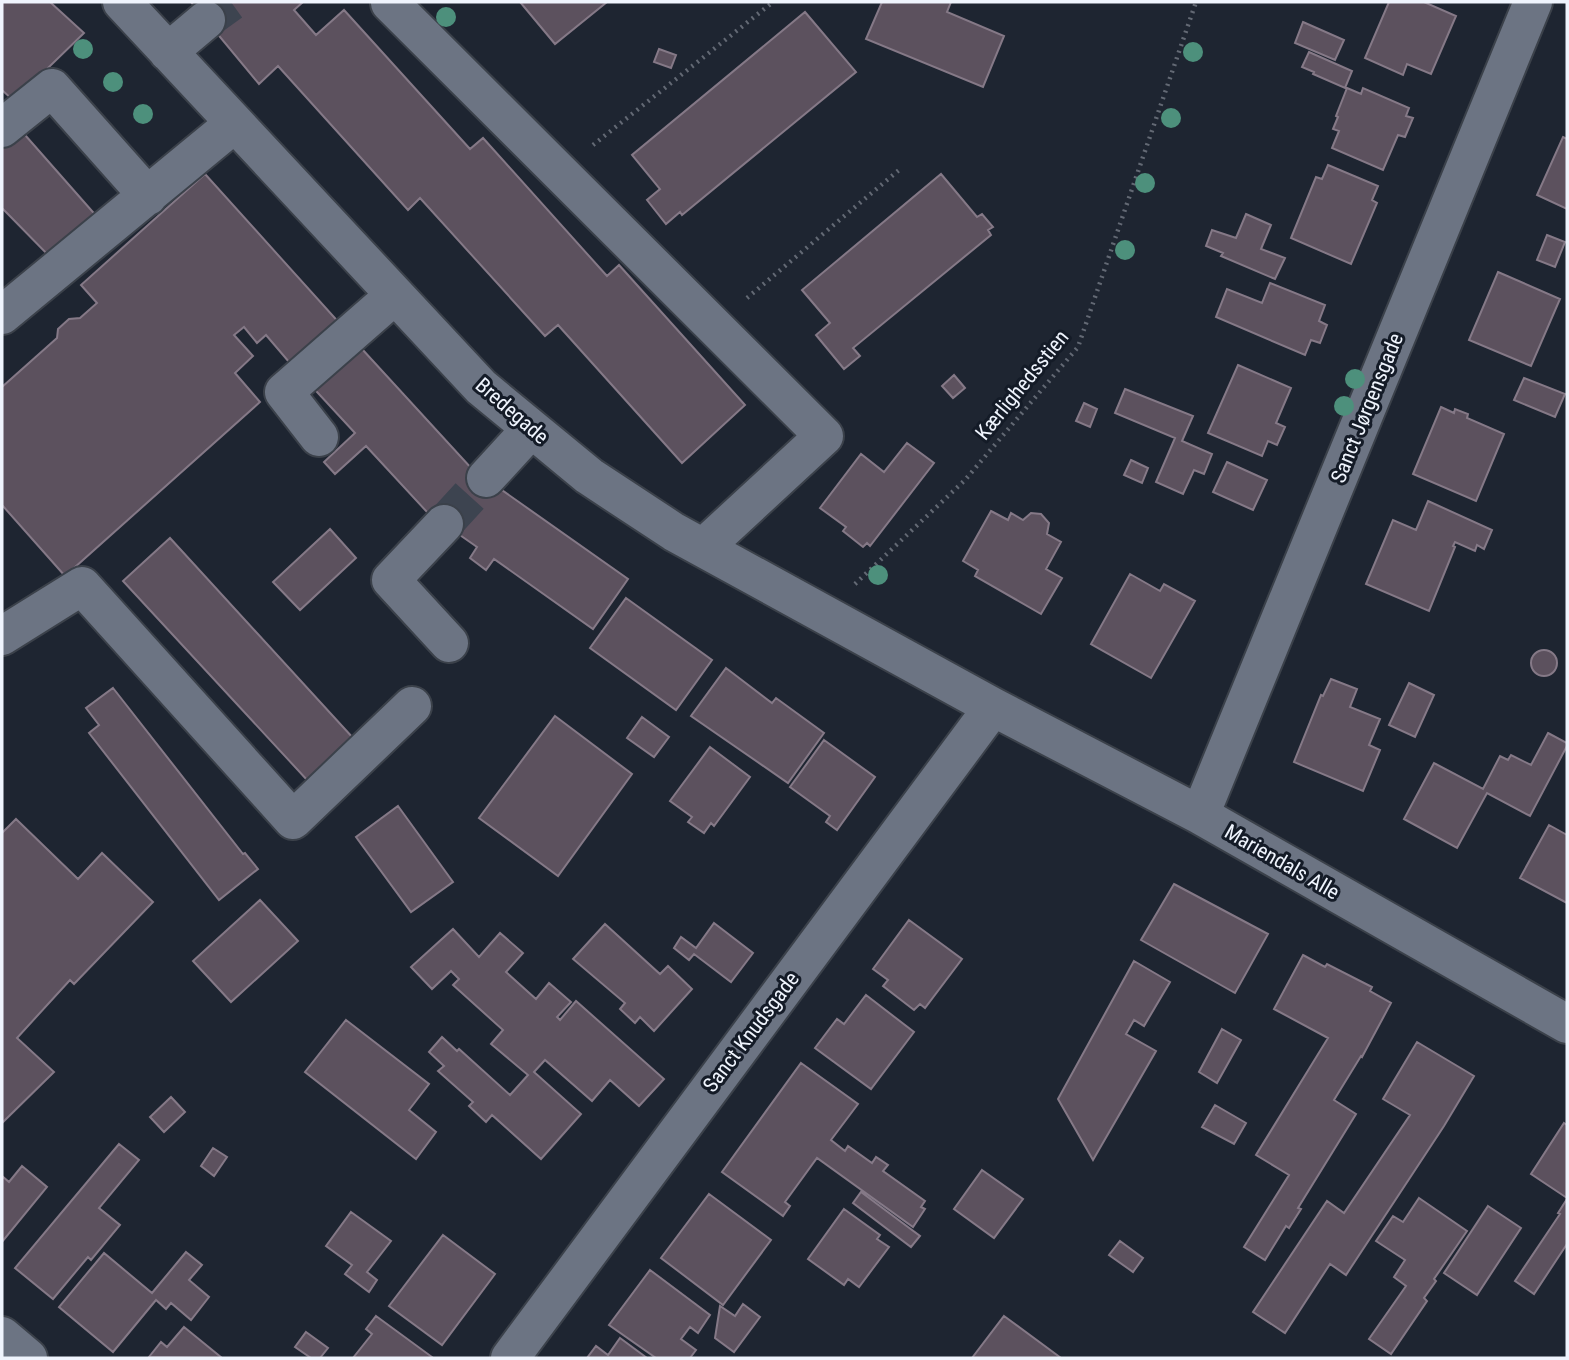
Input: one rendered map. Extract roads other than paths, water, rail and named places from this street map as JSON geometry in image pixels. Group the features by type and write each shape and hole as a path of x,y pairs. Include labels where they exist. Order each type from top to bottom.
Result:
{"street":[{"name":"Bredegade","path":"122,2 481,387 589,476 674,532 993,706"},
{"path":"392,2 390,3 824,436 703,548"},
{"name":"Sanct Jørgensgade","path":"1200,815 1533,2"},
{"path":"168,52 206,20"},
{"path":"2,128 52,88 148,196"},
{"path":"2,315 235,123"},
{"path":"318,437 284,393 396,295"},
{"path":"486,478 531,429"},
{"path":"444,524 391,580 449,643"},
{"path":"2,636 82,586 293,820 412,706"},
{"name":"Mariendals Alle","path":"993,706 1200,815 1567,1024"},
{"name":"Sanct Knudsgade","path":"510,1358 993,706"},
{"path":"2,1336 28,1358"}],"tunnel":[{"path":"206,20 231,2"},
{"path":"444,524 486,478"}]}
